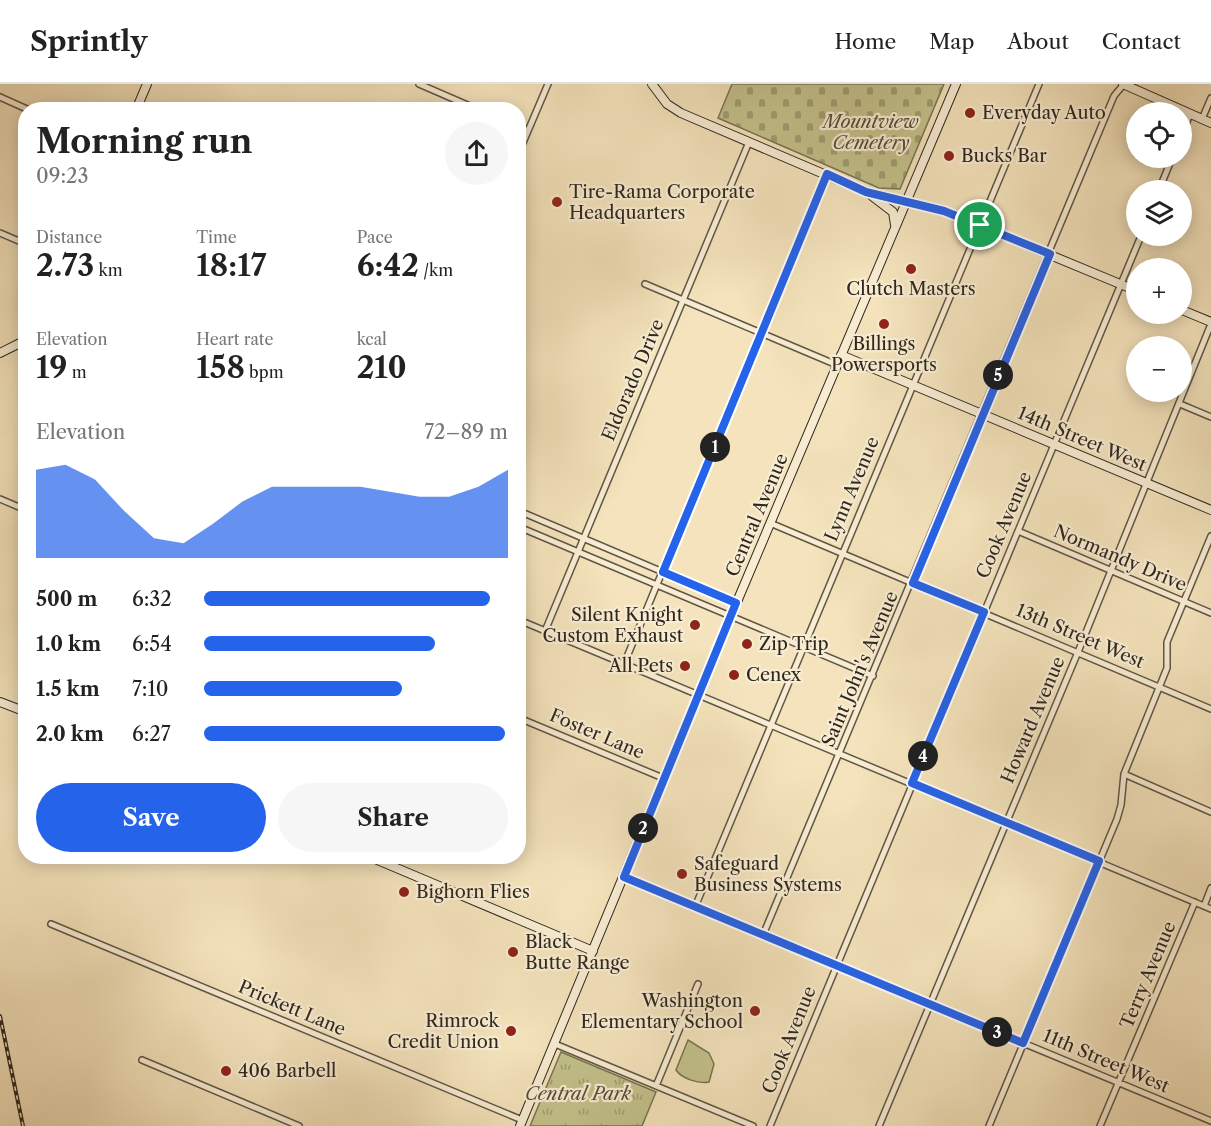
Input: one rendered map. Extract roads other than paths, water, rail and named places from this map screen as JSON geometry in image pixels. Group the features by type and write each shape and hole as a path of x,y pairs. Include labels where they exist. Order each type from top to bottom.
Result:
{"street":[{"path":"139,102 147,84"},
{"path":"419,84 461,102"},
{"path":"526,135 548,84"},
{"path":"652,84 667,104 681,113 866,192 944,211 1126,286"},
{"name":"Central Avenue","path":"521,1123 736,603 956,84"},
{"name":"Lynn Avenue","path":"696,907 802,645 1038,84"},
{"path":"1124,84 1164,102"},
{"name":"Saint John's Avenue","path":"763,935 913,583 1114,96 1124,84"},
{"path":"0,97 18,105"},
{"path":"1202,119 1211,98"},
{"path":"1192,115 1211,123"},
{"name":"Eldorado Drive","path":"545,631 749,142"},
{"path":"624,664 827,174"},
{"path":"866,192 893,212 894,230"},
{"path":"0,233 18,241"},
{"name":"Cook Avenue","path":"770,1126 1137,246"},
{"path":"645,284 837,365"},
{"path":"1192,314 1211,323"},
{"name":"Howard Avenue","path":"879,1126 931,1005 1005,821 1078,652 1211,323"},
{"path":"0,352 18,344"},
{"name":"14th Street West","path":"841,355 1211,510"},
{"path":"1180,404 1211,417"},
{"path":"0,499 18,507"},
{"path":"526,515 736,603"},
{"name":"13th Street West","path":"770,523 1211,709"},
{"path":"526,529 873,676"},
{"name":"Normandy Drive","path":"1018,531 1211,613"},
{"path":"989,1126 1121,805 1124,774 1167,668 1167,642 1211,536"},
{"path":"526,623 1005,821 1211,909"},
{"path":"0,702 18,709"},
{"name":"Foster Lane","path":"526,721 663,778"},
{"path":"1124,774 1211,812"},
{"path":"387,864 593,951"},
{"name":"11th Street West","path":"624,877 1211,1121"},
{"path":"1204,906 1211,888"},
{"name":"Terry Avenue","path":"1100,1126 1195,902"},
{"name":"Prickett Lane","path":"51,924 521,1123"},
{"path":"656,1086 698,984"},
{"path":"555,1044 753,1126"},
{"path":"142,1060 299,1126"}],"railway":[{"path":"0,1016 23,1126"}],"place":[{"name":"Everyday Auto","path":"970,113"},
{"name":"Bucks Bar","path":"949,156"},
{"name":"Tire-Rama Corporate Headquarters","path":"557,202"},
{"name":"Clutch Masters","path":"911,269"},
{"name":"Billings Powersports","path":"884,324"},
{"name":"Silent Knight Custom Exhaust","path":"695,625"},
{"name":"Zip Trip","path":"747,644"},
{"name":"All Pets","path":"685,666"},
{"name":"Cenex","path":"734,675"},
{"name":"Safeguard Business Systems","path":"682,874"},
{"name":"Bighorn Flies","path":"404,892"},
{"name":"Black Butte Range","path":"513,952"},
{"name":"Washington Elementary School","path":"755,1011"},
{"name":"Rimrock Credit Union","path":"511,1031"},
{"name":"406 Barbell","path":"226,1071"}],"park label":[{"name":"Mountview Cemetery","path":"871,132"},
{"name":"Central Park","path":"578,1094"}]}
